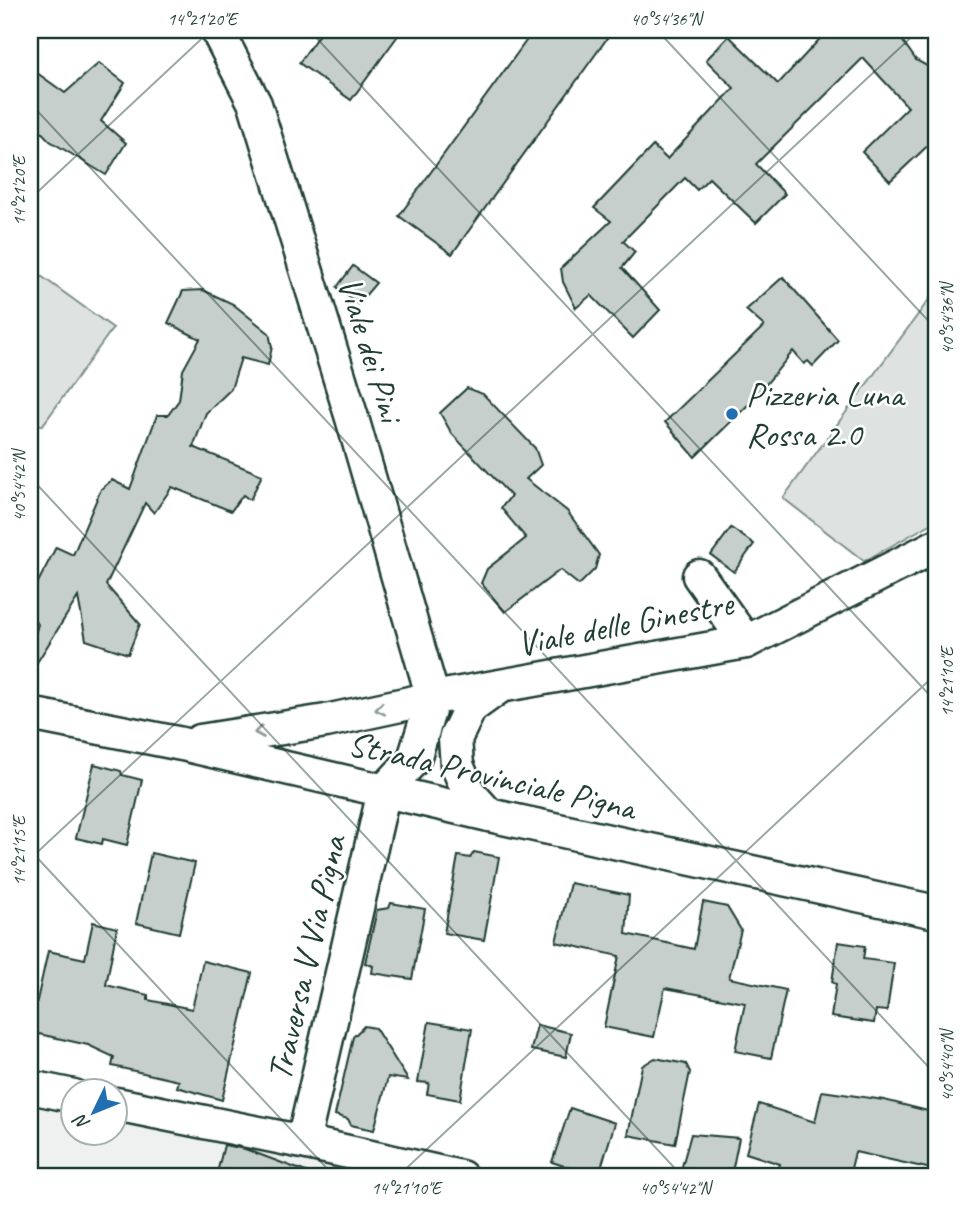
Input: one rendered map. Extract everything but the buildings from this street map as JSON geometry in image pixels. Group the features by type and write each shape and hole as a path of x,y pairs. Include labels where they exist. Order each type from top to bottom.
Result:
{"street":[{"name":"Viale dei Pini","path":"217,30 255,104 349,408 433,698"},
{"name":"Viale delle Ginestre","path":"182,744 326,721 433,698 746,642 936,546"},
{"path":"699,576 746,642"},
{"path":"489,815 469,793 457,765 455,739 470,708 500,686"},
{"path":"384,791 414,759 433,698"},
{"name":"Strada Provinciale Pigna","path":"30,714 182,744 489,815 936,912"},
{"path":"320,776 307,760 309,740 326,721"},
{"name":"Traversa V Via Pigna","path":"303,1142 384,791"},
{"path":"30,1087 60,1093"},
{"path":"130,1107 461,1177"}],"shaded area":[{"path":"30,268 113,328 42,426 30,417"},
{"path":"936,290 936,521 864,561 783,498"},
{"path":"30,1098 60,1105 60,1148 130,1148 130,1120 386,1177 30,1177"}],"place":[{"name":"Pizzeria Luna Rossa 2.0","path":"732,414"}]}
